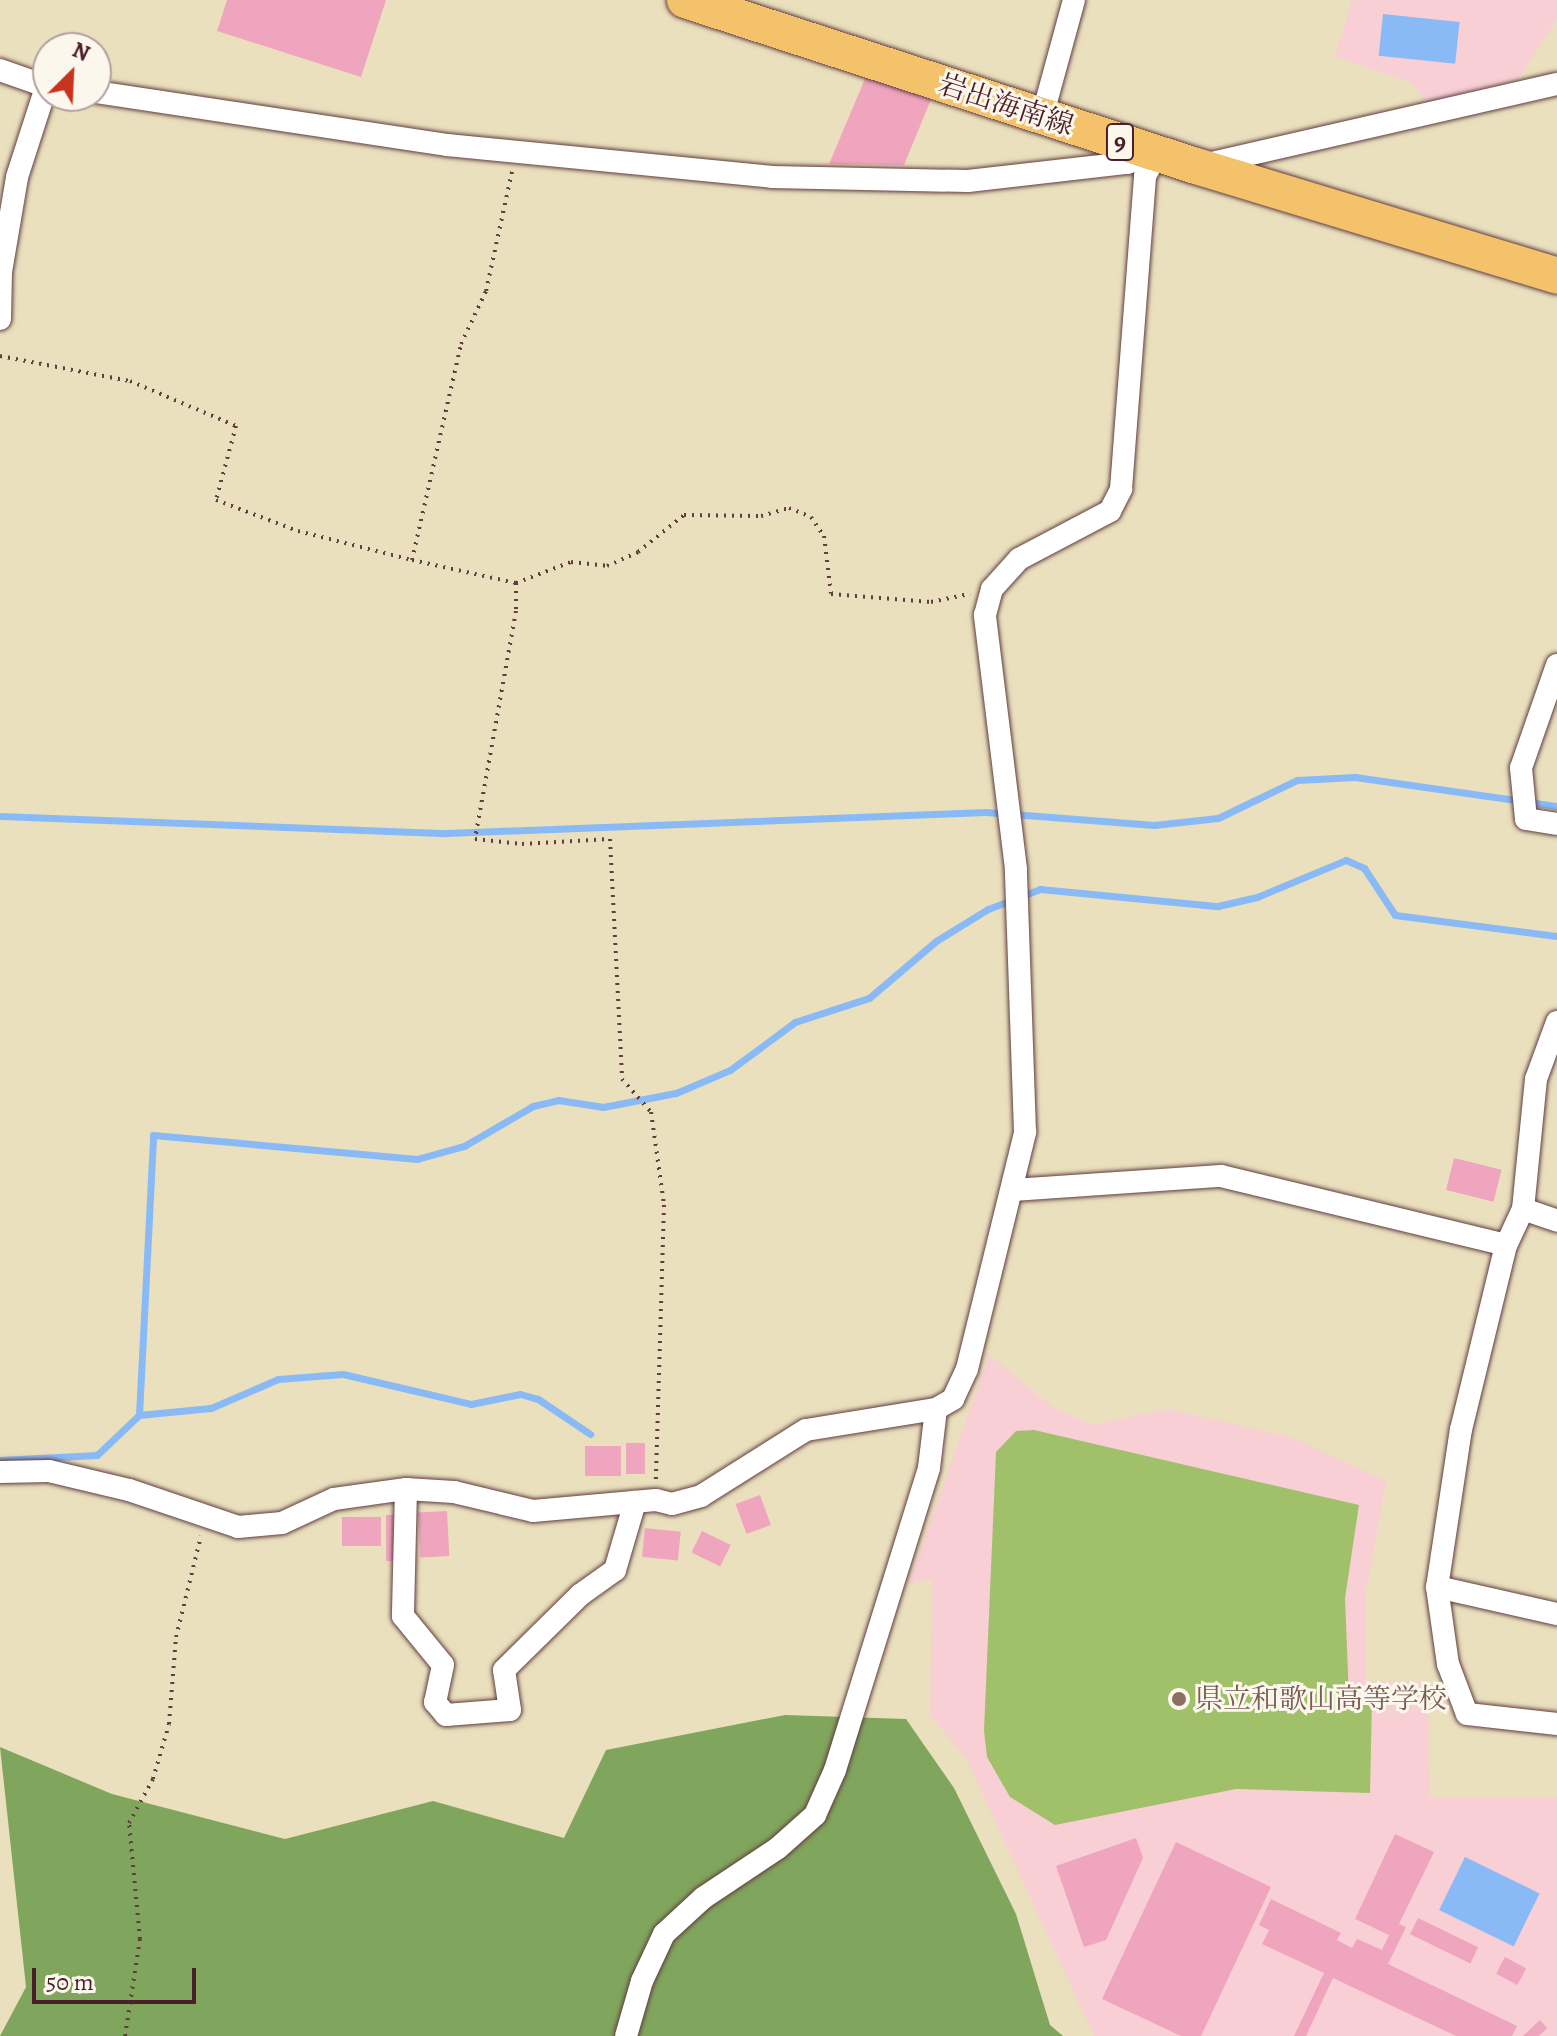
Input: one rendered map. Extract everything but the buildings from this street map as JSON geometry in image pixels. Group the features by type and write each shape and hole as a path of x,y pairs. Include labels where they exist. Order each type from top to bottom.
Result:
{"main road":[{"name":"岩出海南線","path":"685,0 1157,154 1557,276"}],"street":[{"path":"1042,117 1074,0"},
{"path":"0,70 32,82"},
{"path":"1196,166 1557,84"},
{"path":"112,94 517,152 660,169 874,181 968,181 1127,163 1157,154"},
{"path":"0,319 1,272 17,177 39,112"},
{"path":"0,1472 49,1471 206,1514 238,1527 282,1523 334,1499 406,1489 454,1492 533,1511 645,1501 672,1504 701,1496 806,1430 936,1409 953,1399 967,1369 1025,1132 1026,1054 1016,869 985,615 992,589 1019,559 1110,511 1121,489 1145,176 1157,154"},
{"path":"1557,665 1521,768 1526,819 1557,824"},
{"path":"1557,1023 1536,1079 1523,1209 1506,1245 1461,1429 1437,1587 1448,1664 1467,1714 1557,1724"},
{"path":"1013,1190 1221,1176 1506,1245"},
{"path":"1523,1209 1557,1221"},
{"path":"626,2036 642,1981 664,1934 703,1898 778,1848 815,1815 835,1770 929,1468 936,1409"},
{"path":"406,1489 403,1616 443,1665 435,1702 446,1715 510,1710 504,1670 580,1595 615,1570 645,1501"},
{"path":"1437,1587 1557,1614"}],"path":[{"path":"412,560 461,344 486,291 517,152"},
{"path":"0,356 130,381 236,426 216,500 298,531 412,560 516,583 571,562 607,566 638,552 684,515 761,516 789,508 811,517 824,536 831,594 931,602 992,589"},
{"path":"516,583 516,611 475,839 522,844 610,839 622,1079 651,1112 664,1205 645,1501"},
{"path":"125,2036 140,1939 129,1823 153,1779 169,1724 176,1637 206,1514"}],"shaded area":[{"path":"1352,0 1557,0 1557,19 1520,77 1429,106 1413,84 1335,56"},
{"name":"県立和歌山高等学校","path":"989,1355 1053,1407 1092,1425 1168,1409 1291,1437 1386,1481 1365,1598 1365,1681 1428,1682 1429,1797 1557,1797 1557,2036 1094,2036 965,1756 930,1716 932,1580 909,1583"}],"green space":[{"path":"1034,1430 1359,1505 1345,1598 1349,1698 1372,1700 1370,1793 1236,1789 1055,1825 1010,1797 987,1757 984,1731 996,1452 1016,1431"},
{"path":"785,1715 906,1719 954,1788 1016,1914 1050,2025 1063,2036 0,2036 26,1987 0,1747 112,1794 285,1839 433,1801 564,1838 606,1750"}],"water":[{"path":"1383,14 1460,22 1455,64 1379,56"},
{"path":"1465,1857 1540,1893 1514,1946 1439,1910"}],"waterway":[{"path":"0,816 447,833 986,812 1154,825 1218,818 1297,780 1355,777 1557,806"},
{"path":"139,1415 153,1135 417,1159 464,1146 533,1106 558,1100 603,1107 676,1093 730,1070 795,1022 869,998 936,941 988,909 1040,889 1218,906 1257,897 1346,860 1364,868 1395,915 1557,936"},
{"path":"0,1460 97,1455 139,1415 211,1408 278,1379 343,1374 471,1404 520,1394 538,1399 590,1434"}],"place":[{"name":"県立和歌山高等学校","path":"1179,1699"}]}
